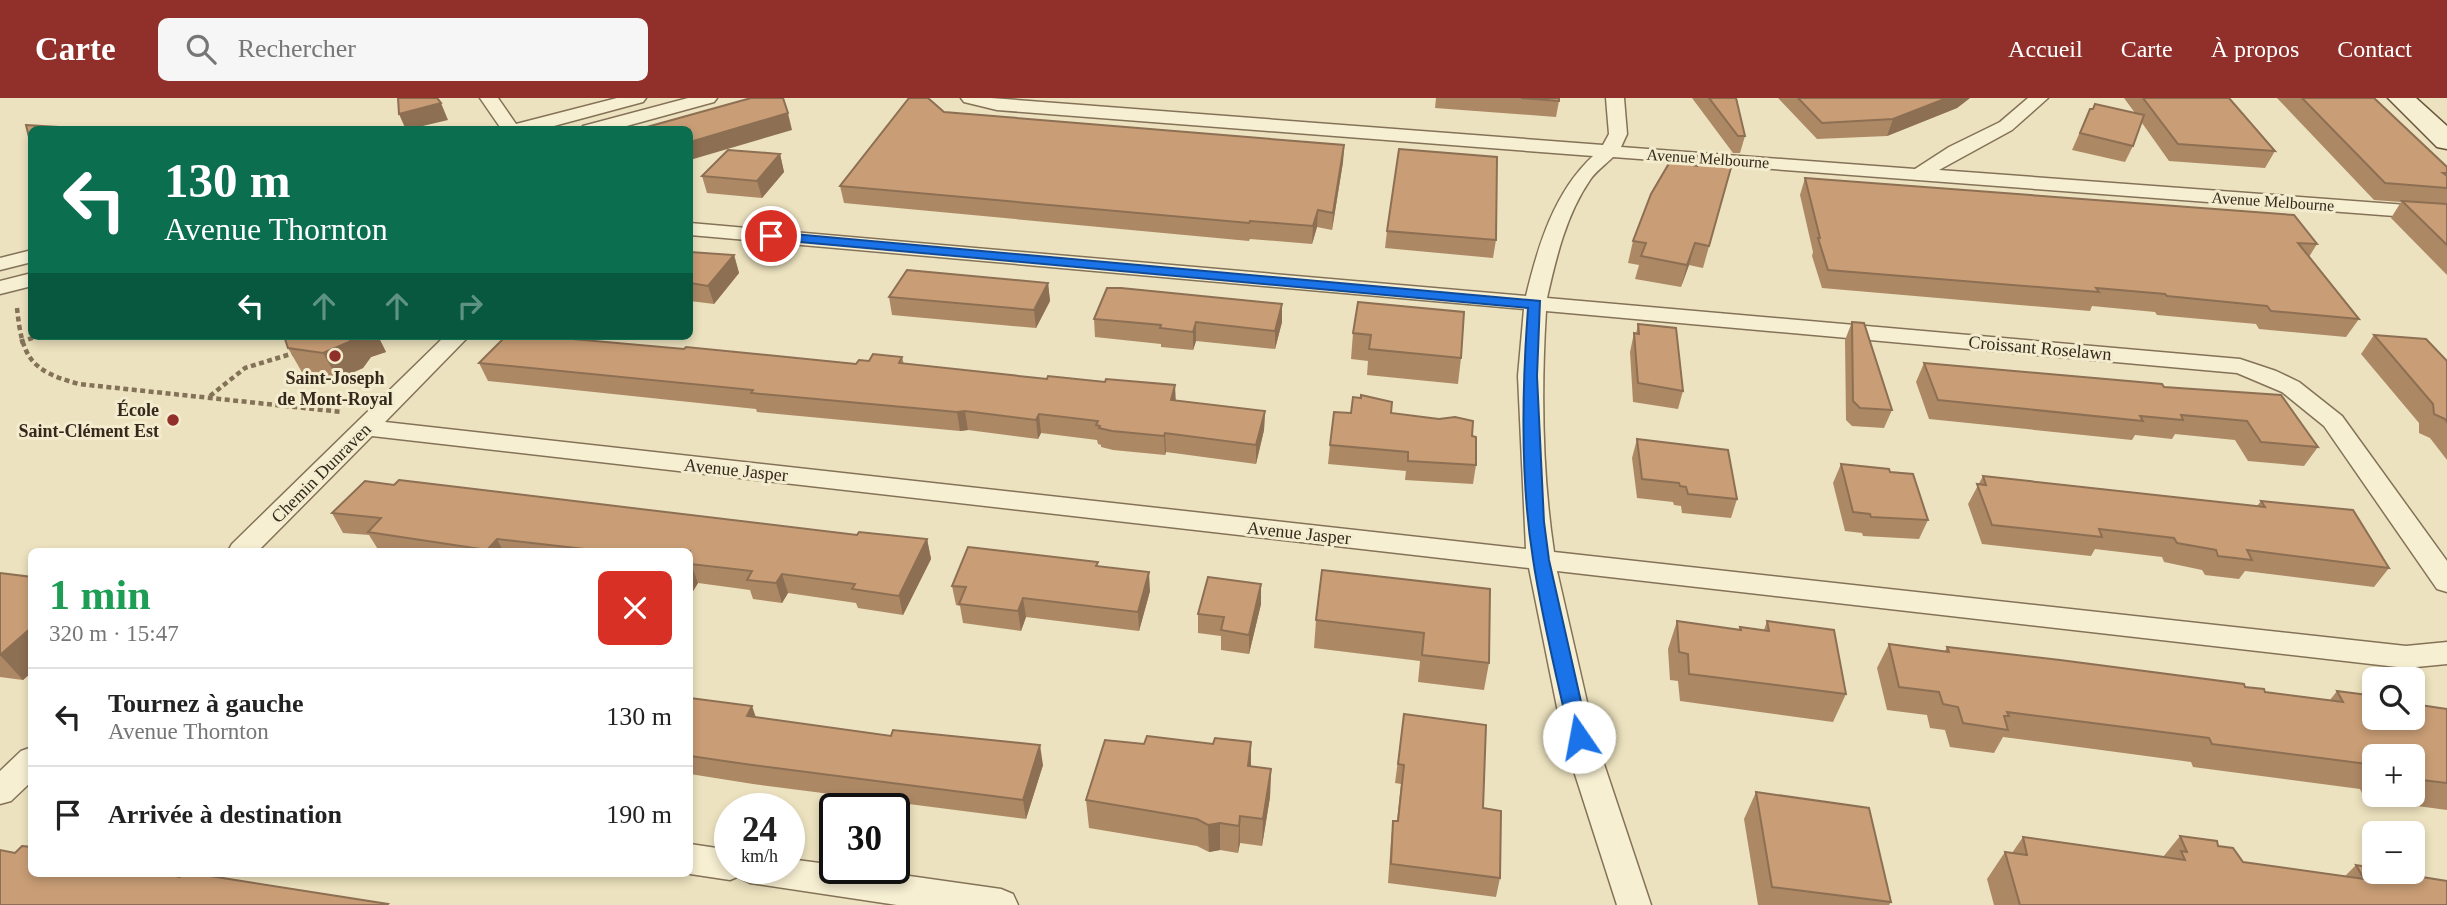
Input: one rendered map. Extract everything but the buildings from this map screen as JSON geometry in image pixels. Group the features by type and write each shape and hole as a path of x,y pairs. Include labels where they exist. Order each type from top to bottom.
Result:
{"street":[{"path":"489,98 510,126"},
{"path":"528,126 636,98"},
{"path":"604,126 708,98"},
{"name":"Avenue Melbourne","path":"970,98 997,105 1042,109 2447,215"},
{"path":"1615,98 1618,134 1609,150 1582,176 1560,219 1545,260 1535,304 1530,376 1536,522 1541,560 1579,737 1634,905"},
{"path":"1920,174 1956,151 2006,126 2039,98"},
{"path":"2401,98 2447,141"},
{"name":"Croissant Roselawn","path":"693,229 2240,366 2289,384 2333,421 2447,582"},
{"path":"0,264 28,257"},
{"path":"0,288 28,280"},
{"name":"Chemin Dunraven","path":"245,548 454,340"},
{"name":"Avenue Jasper","path":"366,429 1541,560"},
{"path":"1541,560 2406,657 2447,653"},
{"path":"0,791 23,760"},
{"path":"693,859 714,863"},
{"path":"805,876 1001,905"}],"path":[{"path":"17,306 20,342 28,361 58,379 79,384 349,413 365,421 366,429"},
{"path":"20,342 28,339"},
{"path":"209,397 245,368 295,353"}],"place":[{"name":"Saint-Joseph de Mont-Royal","path":"335,356"},
{"name":"École Saint-Clément Est","path":"173,420"}],"route":[{"path":"771,236 1535,304 1530,376 1536,522 1541,560 1579,737"}]}
